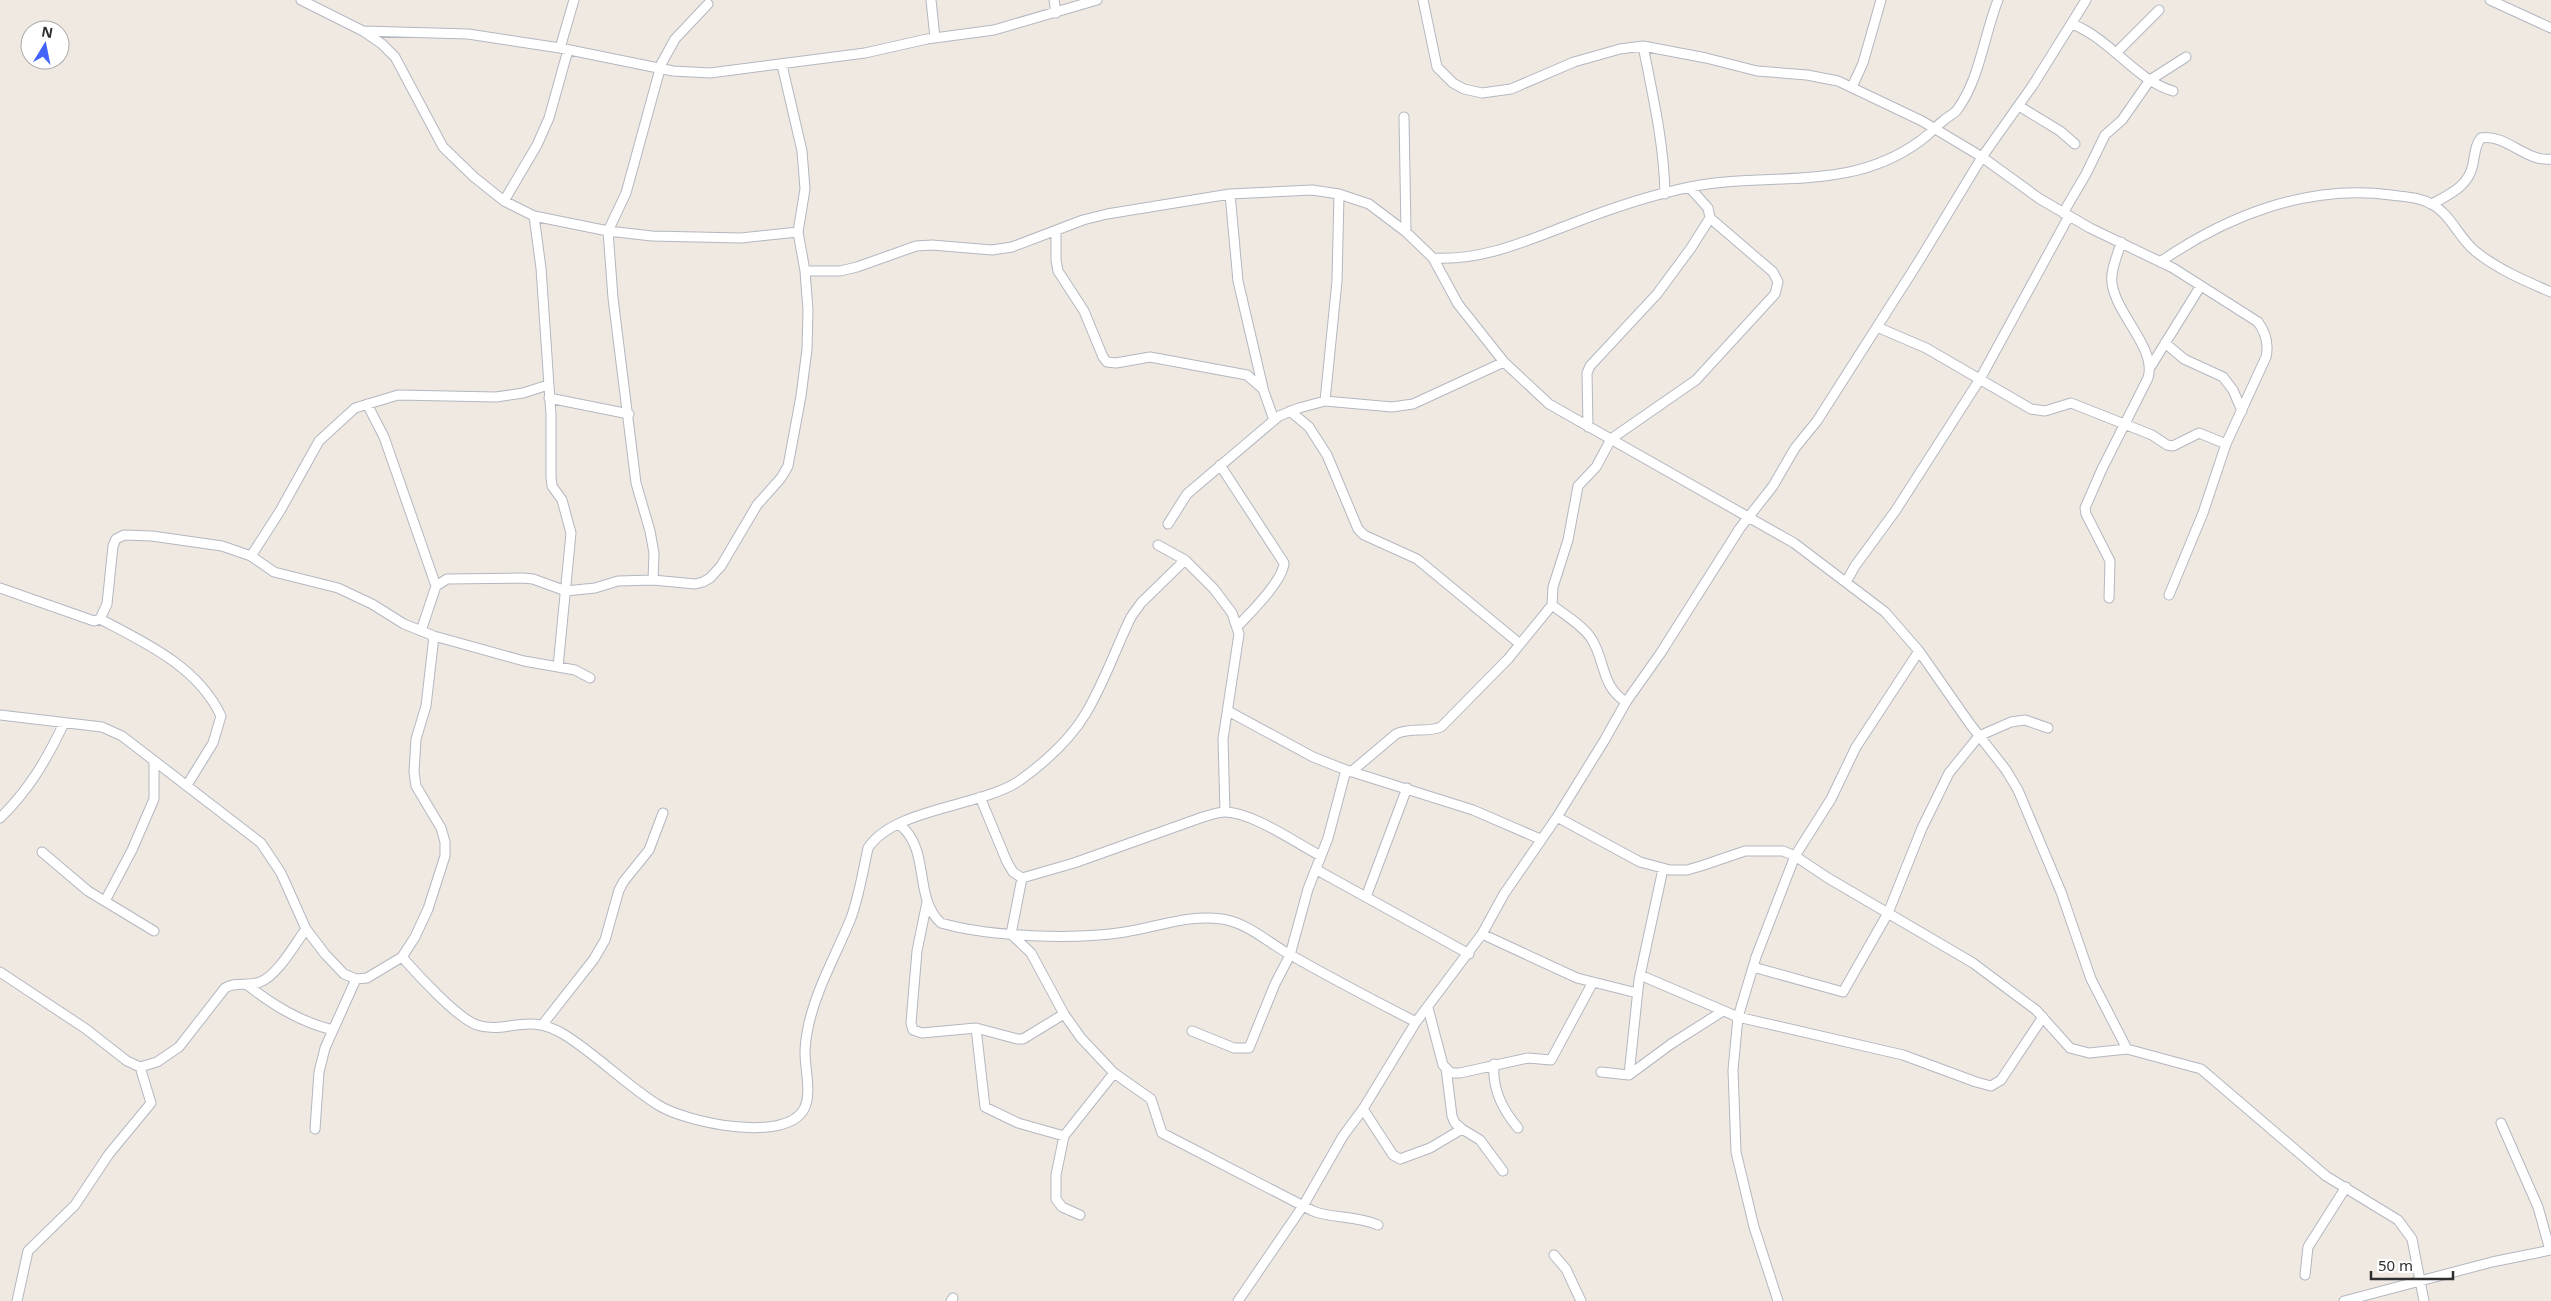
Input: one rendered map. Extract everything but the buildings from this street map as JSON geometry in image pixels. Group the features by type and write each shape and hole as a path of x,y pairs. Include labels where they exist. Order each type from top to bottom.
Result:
{"street":[{"path":"301,0 363,31 394,57 443,147 474,177 504,201 534,216 608,231 700,238 758,237 798,232"},
{"path":"504,201 537,145 549,118 574,0"},
{"path":"931,0 935,38"},
{"path":"1054,0 1056,13"},
{"path":"363,31 468,34 564,49 660,68 710,73 865,53 935,38 994,30 1097,0"},
{"path":"1423,0 1437,67 1453,83 1464,88 1482,92 1511,89 1574,62 1620,49 1643,46 1706,58 1757,71 1822,77 1852,87 1982,157 2040,199 2160,262 2258,322 2263,329 2267,343 2266,357 2226,444 2203,513 2169,594"},
{"path":"1852,87 1868,48 1881,0"},
{"path":"1433,258 1453,259 1501,250 1594,216 1690,188 1729,181 1807,178 1861,171 1919,142 1956,112 1965,96 1998,0"},
{"path":"1238,1301 1303,1206 1343,1136 1364,1109 1416,1022 1469,954 1504,894 1540,838 1557,817 1604,742 1626,702 1660,654 1708,576 1772,486 1795,448 1816,421 1877,327 1982,157 2019,106 2086,0"},
{"path":"2490,0 2551,28"},
{"path":"653,580 654,553 650,531 636,483 629,414 613,298 608,231 626,193 660,68 680,32 708,4"},
{"path":"2117,52 2159,10"},
{"path":"2072,24 2091,32 2150,80 2173,91"},
{"path":"1643,46 1664,162 1665,194"},
{"path":"1846,582 1854,566 1896,510 1980,379 2066,214 2104,135 2122,120 2150,80 2186,57"},
{"path":"421,631 436,586 441,580 455,578 523,578 533,579 566,591 595,588 618,581 653,580 695,584 710,578 721,566 757,505 781,478 788,466 801,396 807,349 806,271 798,232 804,189 802,151 782,65"},
{"path":"2019,106 2060,131 2076,144"},
{"path":"1404,117 1406,232"},
{"path":"2432,204 2465,183 2473,167 2477,143 2481,138 2498,139 2529,156 2551,159"},
{"path":"1192,1031 1234,1048 1244,1050 1249,1048 1274,984 1290,955 1306,897 1317,870 1348,771 1404,730 1435,729 1441,727 1479,690 1552,605 1553,587 1568,540 1578,486 1596,467 1611,439 1696,380 1775,294 1778,282 1773,272 1710,218 1708,208 1690,188"},
{"path":"806,271 840,271 857,268 916,246 932,245 992,250 1012,247 1107,214 1230,194 1312,190 1340,194 1369,204 1406,232 1433,258 1458,304 1504,362 1549,404 1794,543 1885,612 1919,651 1979,736 2006,770 2018,790 2061,892 2091,979 2128,1049"},
{"path":"2160,262 2202,235 2240,218 2295,199 2315,195 2369,192 2415,198 2432,204 2473,250 2490,262 2551,292"},
{"path":"1230,194 1238,282 1263,389 1274,420"},
{"path":"1325,401 1337,281 1340,194"},
{"path":"534,216 541,268 552,486 562,500 571,533 558,667"},
{"path":"1588,427 1587,373 1590,366 1657,294 1691,248 1710,218"},
{"path":"1056,231 1058,271 1084,311 1103,357 1107,362 1116,363 1150,357 1163,358 1247,375 1263,389"},
{"path":"2121,242 2111,276 2112,284 2123,313 2151,366"},
{"path":"2109,598 2110,561 2086,514 2086,508 2124,424 2148,378 2151,366 2200,287"},
{"path":"1877,327 1921,345 2031,409 2045,411 2071,403 2152,435 2167,445 2179,444 2196,433 2226,444"},
{"path":"2165,343 2184,359 2223,377 2233,390 2242,412"},
{"path":"1168,524 1187,494 1274,420 1290,412 1325,401 1392,407 1413,404 1504,362"},
{"path":"251,556 280,511 319,441 355,408 398,395 496,397 523,393 548,385"},
{"path":"549,398 629,414"},
{"path":"367,404 384,437 436,586"},
{"path":"1290,412 1309,427 1327,456 1358,530 1364,535 1417,559 1520,644"},
{"path":"1220,465 1284,564 1284,568 1275,582 1237,627"},
{"path":"0,588 94,621 100,619 107,604 112,546 116,539 124,534 214,545 251,556 274,572 338,588 356,595 404,624 434,636 524,661 575,670 590,678"},
{"path":"1158,545 1185,560 1214,588 1232,613 1239,634 1223,740 1224,812"},
{"path":"402,957 428,987 476,1025 488,1027 516,1023 543,1024 564,1034 647,1097 671,1111 703,1120 746,1128 778,1126 792,1120 805,1107 807,1090 805,1052 809,1023 818,992 851,918 868,848 884,830 947,806 980,797 1018,781 1051,755 1074,730 1086,713 1131,616 1141,603 1185,560"},
{"path":"1552,605 1586,631 1594,644 1610,688 1615,695 1626,702"},
{"path":"100,619 161,652 181,667 215,703 221,716 216,735 204,761 187,785"},
{"path":"0,714 102,727 118,733 261,843 281,873 306,929 331,961 344,974 356,980 368,978 402,957 415,938 428,909 445,856 445,842 441,828 416,786 414,772 416,739 426,706 434,636"},
{"path":"1778,1301 1754,1227 1736,1152 1734,1070 1738,1017 1753,967 1796,856 1831,799 1856,747 1919,651"},
{"path":"1228,711 1296,748 1348,771 1473,810 1540,838"},
{"path":"1753,967 1843,992 1888,913 1934,802 1949,773 1979,736 2025,720 2048,728"},
{"path":"0,818 17,802 34,780 64,723"},
{"path":"105,901 132,850 154,799 154,761"},
{"path":"1366,897 1407,788"},
{"path":"980,797 1007,862 1013,872 1022,878 1084,860 1203,817 1224,812 1241,814 1259,822 1321,856"},
{"path":"543,1024 598,953 605,940 619,890 648,850 664,813"},
{"path":"1557,817 1640,862 1664,868 1687,870 1745,851 1783,851 1796,856 1973,963 2043,1017 2070,1048 2081,1052 2109,1052 2128,1049 2206,1072 2326,1176 2402,1224 2412,1239 2424,1301"},
{"path":"900,825 913,839 921,864 927,902 917,951 913,1030 922,1033 976,1028 1017,1039 1023,1038 1064,1014"},
{"path":"42,852 88,891 154,931"},
{"path":"1629,1076 1640,975 1664,868"},
{"path":"1317,870 1469,954"},
{"path":"1010,934 1022,878"},
{"path":"927,902 941,923 1010,934 1088,935 1126,932 1165,922 1203,918 1222,919 1234,922 1290,955 1416,1022"},
{"path":"0,972 79,1025 127,1061 140,1067 156,1062 179,1047 225,988 236,983 258,983 272,975 306,929"},
{"path":"1010,934 1031,953 1064,1014 1081,1038 1114,1073 1150,1099 1160,1131 1166,1136 1320,1214 1354,1216 1378,1224"},
{"path":"1482,934 1532,959 1577,978 1637,993"},
{"path":"1640,975 1738,1017 1904,1055 1991,1086 2001,1080 2043,1017"},
{"path":"315,1129 319,1072 333,1030 356,980"},
{"path":"1446,1068 1451,1073 1460,1073 1494,1064 1535,1058 1553,1059 1593,982"},
{"path":"246,984 272,1005 306,1021 333,1030"},
{"path":"1428,1008 1446,1068 1452,1116 1455,1124 1480,1140 1503,1171"},
{"path":"1601,1072 1629,1076 1671,1044 1723,1011"},
{"path":"976,1028 985,1107 1018,1123 1064,1136"},
{"path":"1494,1064 1494,1086 1508,1116 1518,1128"},
{"path":"17,1301 28,1250 75,1205 109,1154 151,1103 140,1067"},
{"path":"1080,1215 1062,1207 1056,1199 1056,1175 1064,1136 1114,1073"},
{"path":"1364,1109 1393,1155 1400,1159 1430,1148 1462,1129"},
{"path":"2344,1301 2492,1262 2550,1250 2538,1207 2501,1123"},
{"path":"2305,1275 2308,1247 2346,1187"},
{"path":"1554,1255 1566,1269 1581,1301"}]}
